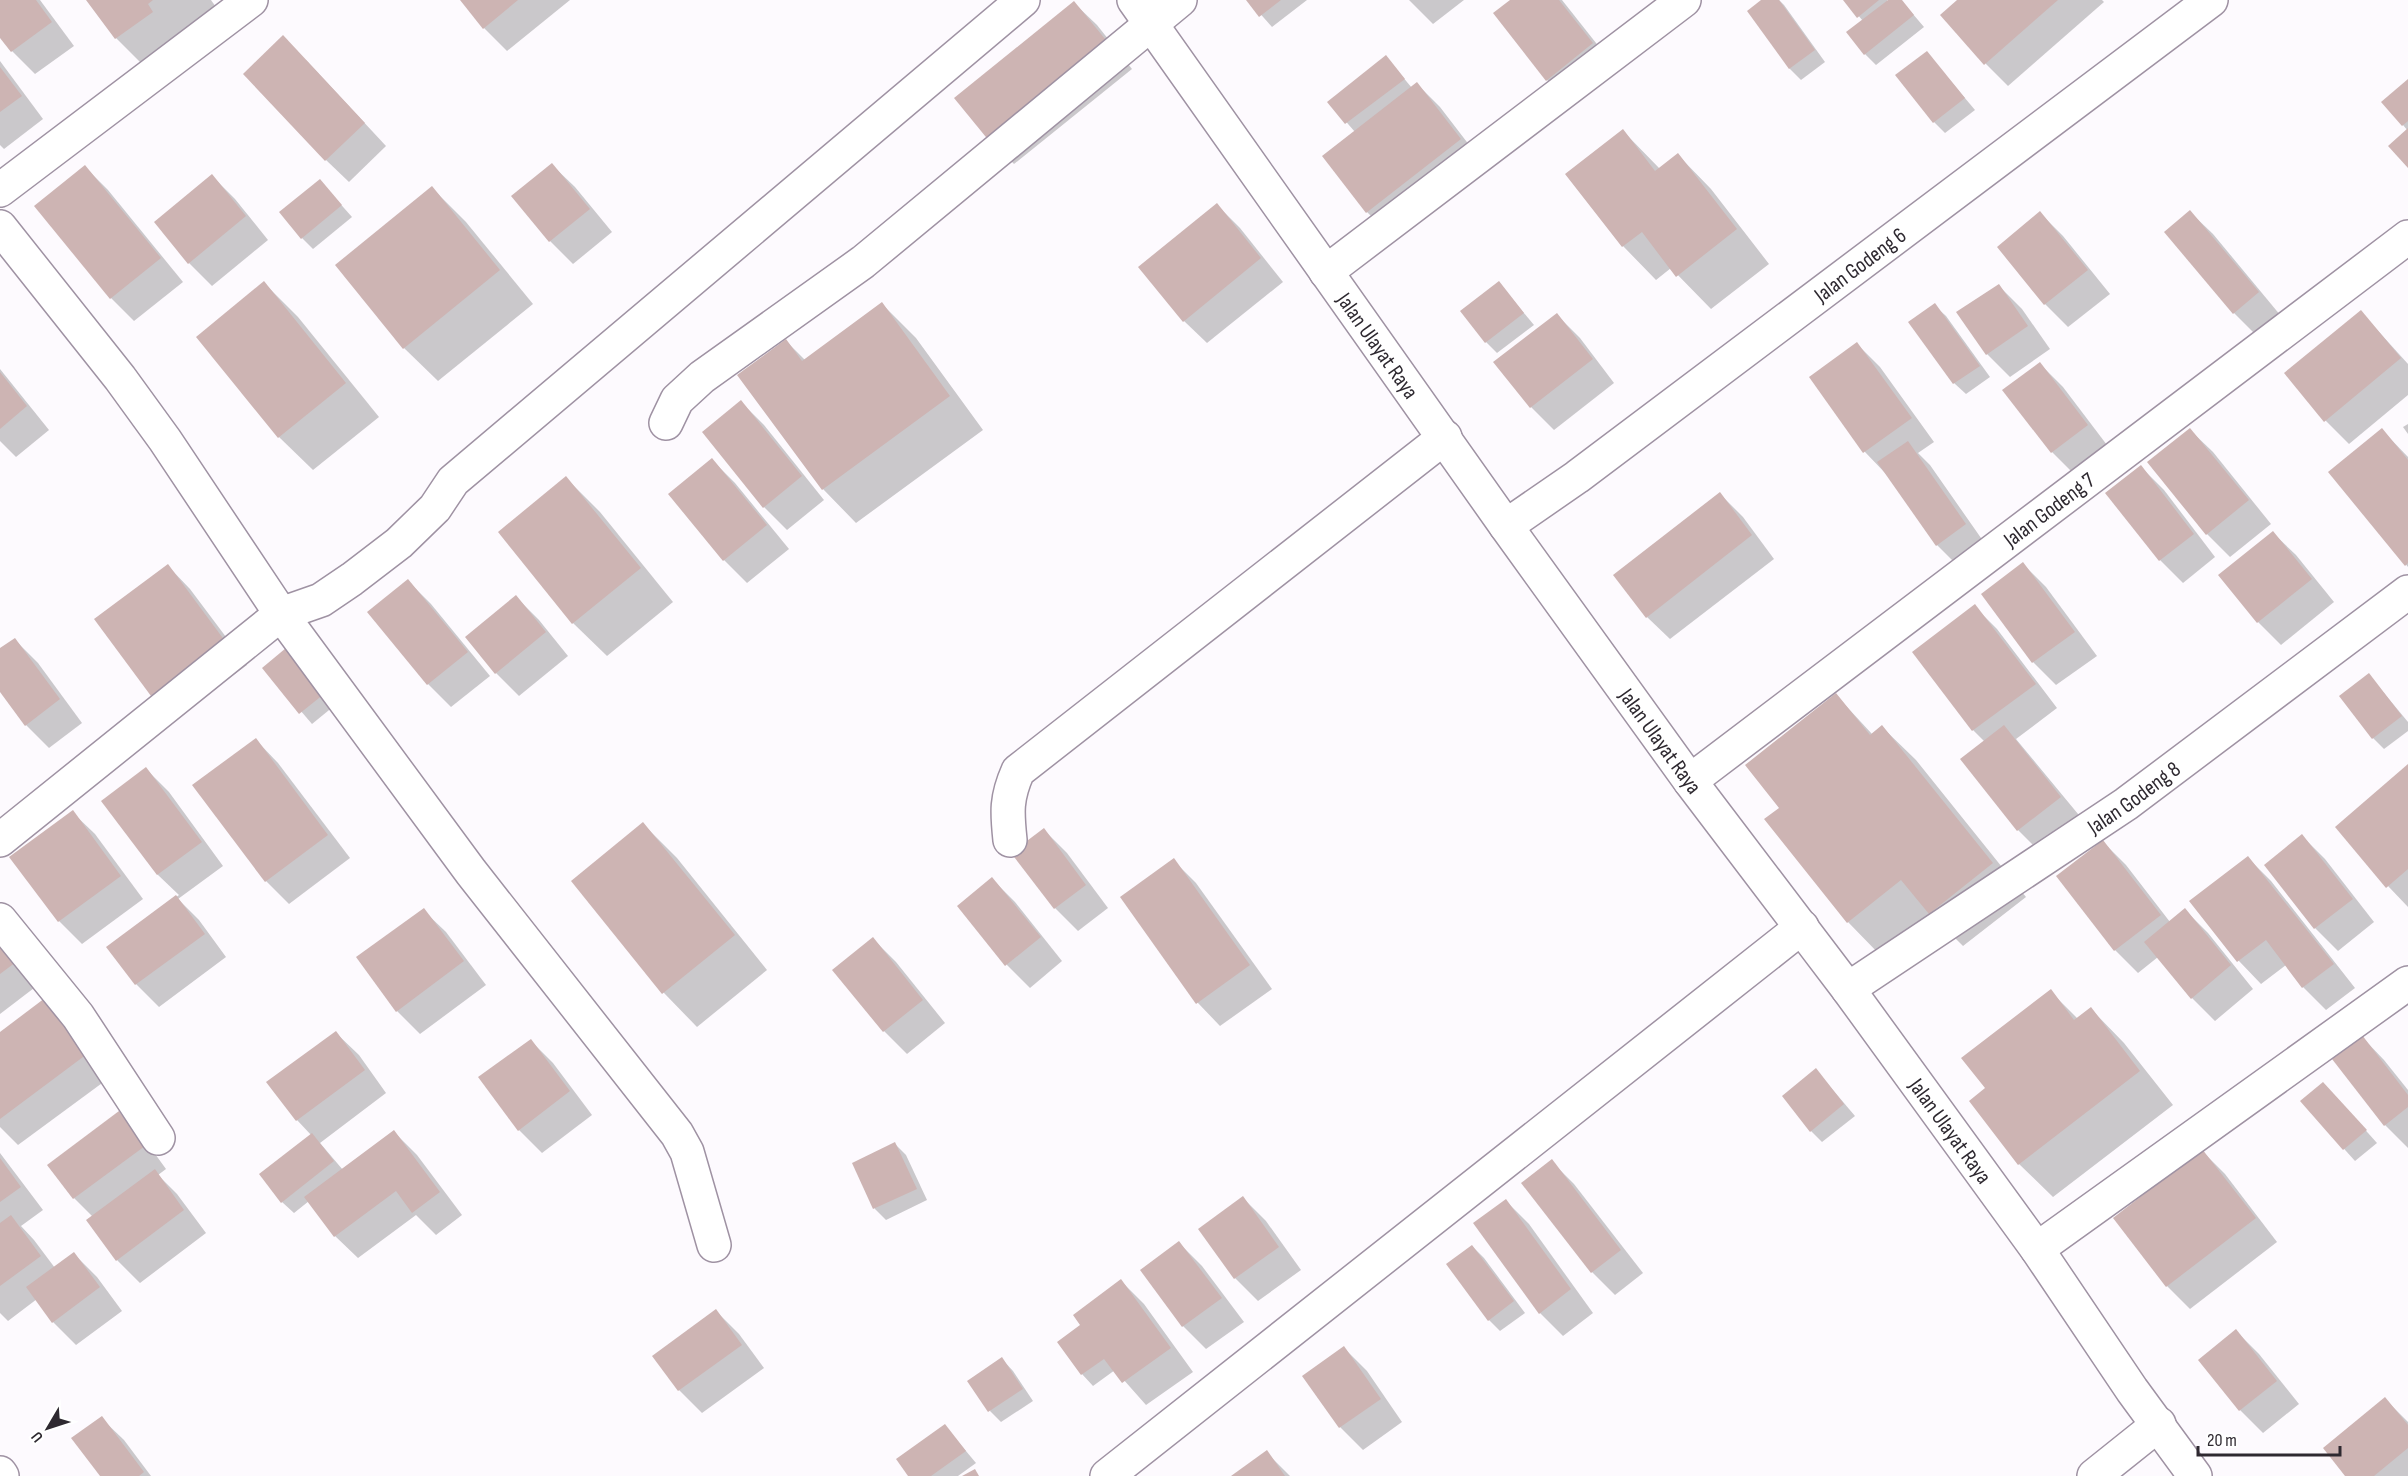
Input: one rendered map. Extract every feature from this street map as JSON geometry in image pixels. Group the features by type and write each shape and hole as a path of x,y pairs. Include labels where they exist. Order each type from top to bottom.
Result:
{"street":[{"path":"0,190 250,0"},
{"path":"0,840 281,614 321,600 399,543 435,508 453,481 1023,0"},
{"path":"666,423 677,400 702,377 863,262 1143,11 1180,0"},
{"path":"1326,272 1684,0"},
{"name":"Jalan Godeng 6","path":"1506,526 1577,477 2211,0"},
{"name":"Jalan Ulayat Raya","path":"1143,11 1506,526 1690,780 1848,989 2037,1249 2132,1390 2195,1476"},
{"path":"0,227 146,413 281,614 477,880 677,1134 687,1152 714,1245"},
{"name":"Jalan Godeng 7","path":"1690,780 2408,237"},
{"path":"1010,840 1007,813 1009,791 1018,771 1445,437"},
{"name":"Jalan Godeng 8","path":"1848,989 2126,804 2408,592"},
{"path":"0,920 78,1016 158,1138"},
{"path":"1107,1476 1802,927"},
{"path":"2037,1249 2408,983"},
{"path":"2094,1476 2159,1424"}],"building":[{"path":"0,0 36,0 52,22 11,52 0,38"},
{"path":"86,0 153,0 148,4 153,12 115,39"},
{"path":"460,0 518,0 483,29"},
{"path":"1246,0 1281,0 1259,17"},
{"path":"1510,0 1559,0 1593,43 1546,81 1493,13"},
{"path":"1761,0 1779,0 1815,50 1789,69 1747,11"},
{"path":"1843,0 1879,0 1857,18"},
{"path":"1888,0 1902,0 1914,15 1864,55 1846,32"},
{"path":"1957,0 2058,0 1984,65 1940,15"},
{"path":"1074,1 1110,45 990,142 954,98"},
{"path":"283,35 365,123 325,161 243,74"},
{"path":"1927,51 1965,98 1933,123 1895,75"},
{"path":"1386,55 1405,79 1345,124 1327,102"},
{"path":"0,67 22,96 0,112"},
{"path":"2408,79 2408,121 2402,126 2381,102"},
{"path":"1417,82 1461,139 1366,213 1322,156"},
{"path":"2408,128 2408,168 2388,146"},
{"path":"1623,129 1655,171 1678,153 1737,229 1676,277 1642,232 1622,247 1565,174"},
{"path":"552,163 590,209 549,242 511,196"},
{"path":"85,165 161,258 110,299 34,206"},
{"path":"212,174 246,216 188,264 154,222"},
{"path":"320,179 342,205 301,239 279,212"},
{"path":"432,186 500,270 403,349 335,265"},
{"path":"1217,203 1261,258 1183,322 1138,267"},
{"path":"2190,210 2259,292 2233,314 2164,232"},
{"path":"2040,211 2088,270 2044,305 1997,247"},
{"path":"264,281 346,383 278,438 196,337"},
{"path":"1499,281 1524,313 1485,343 1460,311"},
{"path":"1999,284 2028,326 1986,355 1956,312"},
{"path":"882,302 950,396 822,490 737,375 786,339 802,361"},
{"path":"1935,303 1980,366 1953,384 1908,322"},
{"path":"2361,310 2401,358 2324,422 2284,373"},
{"path":"1557,313 1593,359 1530,408 1493,362"},
{"path":"1857,342 1912,418 1863,453 1809,377"},
{"path":"2040,362 2088,425 2051,453 2002,390"},
{"path":"0,372 27,406 0,429"},
{"path":"741,400 802,476 763,508 702,432"},
{"path":"2190,428 2249,500 2206,535 2147,462"},
{"path":"2382,428 2408,460 2408,563 2405,566 2328,472"},
{"path":"1908,441 1966,524 1936,546 1877,462"},
{"path":"712,458 767,525 723,561 668,494"},
{"path":"2141,465 2194,534 2159,561 2105,493"},
{"path":"566,476 641,568 572,624 498,532"},
{"path":"1720,492 1752,535 1646,618 1613,575"},
{"path":"2273,531 2312,579 2257,623 2218,575"},
{"path":"2023,562 2075,632 2032,663 1981,594"},
{"path":"168,564 225,641 151,696 94,619"},
{"path":"408,579 468,652 427,685 367,612"},
{"path":"516,595 546,632 495,674 465,637"},
{"path":"1975,604 2036,684 1972,731 1912,652"},
{"path":"15,638 60,699 25,726 0,692 0,648"},
{"path":"286,648 324,694 299,714 262,668"},
{"path":"2369,673 2402,716 2372,739 2339,696"},
{"path":"1836,693 1870,735 1882,725 1993,863 1929,914 1901,880 1847,923 1764,819 1779,808 1745,765"},
{"path":"2004,725 2061,797 2017,831 1960,759"},
{"path":"256,738 328,835 265,882 192,785"},
{"path":"2408,764 2408,869 2386,888 2335,827"},
{"path":"146,767 202,842 157,875 101,801"},
{"path":"73,810 121,876 58,922 9,857"},
{"path":"643,822 735,935 662,994 571,881"},
{"path":"1044,828 1086,885 1054,909 1011,853"},
{"path":"2302,834 2353,899 2314,929 2264,865"},
{"path":"2103,840 2161,915 2114,951 2056,876"},
{"path":"2248,856 2334,964 2302,988 2266,940 2237,962 2189,901"},
{"path":"1174,858 1250,965 1196,1004 1120,897"},
{"path":"992,877 1041,937 1005,966 957,906"},
{"path":"176,895 205,934 135,985 106,947"},
{"path":"424,908 464,961 396,1012 356,957"},
{"path":"2185,908 2231,965 2191,999 2144,942"},
{"path":"873,937 923,1000 883,1032 832,970"},
{"path":"0,940 16,962 0,974"},
{"path":"2051,989 2074,1020 2091,1007 2140,1071 2018,1165 1969,1101 1985,1088 1961,1058"},
{"path":"45,998 87,1054 0,1119 0,1032"},
{"path":"336,1031 365,1070 296,1121 266,1082"},
{"path":"2362,1035 2408,1095 2408,1107 2384,1126 2332,1059"},
{"path":"531,1039 570,1091 518,1131 478,1077"},
{"path":"1816,1068 1844,1104 1810,1132 1782,1096"},
{"path":"2323,1082 2367,1130 2343,1150 2300,1101"},
{"path":"119,1111 145,1146 73,1199 47,1165"},
{"path":"394,1130 440,1192 412,1213 396,1191 334,1237 304,1197"},
{"path":"312,1133 334,1161 281,1203 259,1174"},
{"path":"895,1142 917,1189 873,1209 852,1163"},
{"path":"2202,1149 2256,1218 2166,1287 2113,1218"},
{"path":"0,1158 21,1187 0,1202"},
{"path":"1552,1159 1621,1250 1591,1273 1521,1183"},
{"path":"155,1169 184,1210 116,1261 86,1220"},
{"path":"1243,1196 1279,1247 1234,1279 1198,1229"},
{"path":"1506,1199 1571,1289 1539,1314 1473,1223"},
{"path":"11,1215 41,1256 0,1286 0,1223"},
{"path":"1179,1241 1222,1298 1182,1327 1140,1270"},
{"path":"1472,1245 1514,1301 1488,1321 1446,1264"},
{"path":"74,1252 100,1287 52,1323 26,1287"},
{"path":"1121,1279 1171,1348 1122,1383 1104,1359 1081,1375 1057,1342 1080,1325 1073,1315"},
{"path":"716,1309 742,1345 678,1391 652,1356"},
{"path":"2236,1329 2277,1381 2239,1411 2198,1360"},
{"path":"1344,1346 1381,1399 1339,1428 1302,1376"},
{"path":"1002,1357 1023,1389 988,1412 967,1381"},
{"path":"2385,1397 2408,1425 2408,1448 2374,1476 2345,1476 2323,1448"},
{"path":"102,1416 144,1472 139,1476 100,1476 71,1438"},
{"path":"945,1424 966,1451 931,1476 908,1476 896,1459"},
{"path":"1267,1450 1285,1476 1231,1476"},
{"path":"975,1469 979,1476 962,1476"}]}
